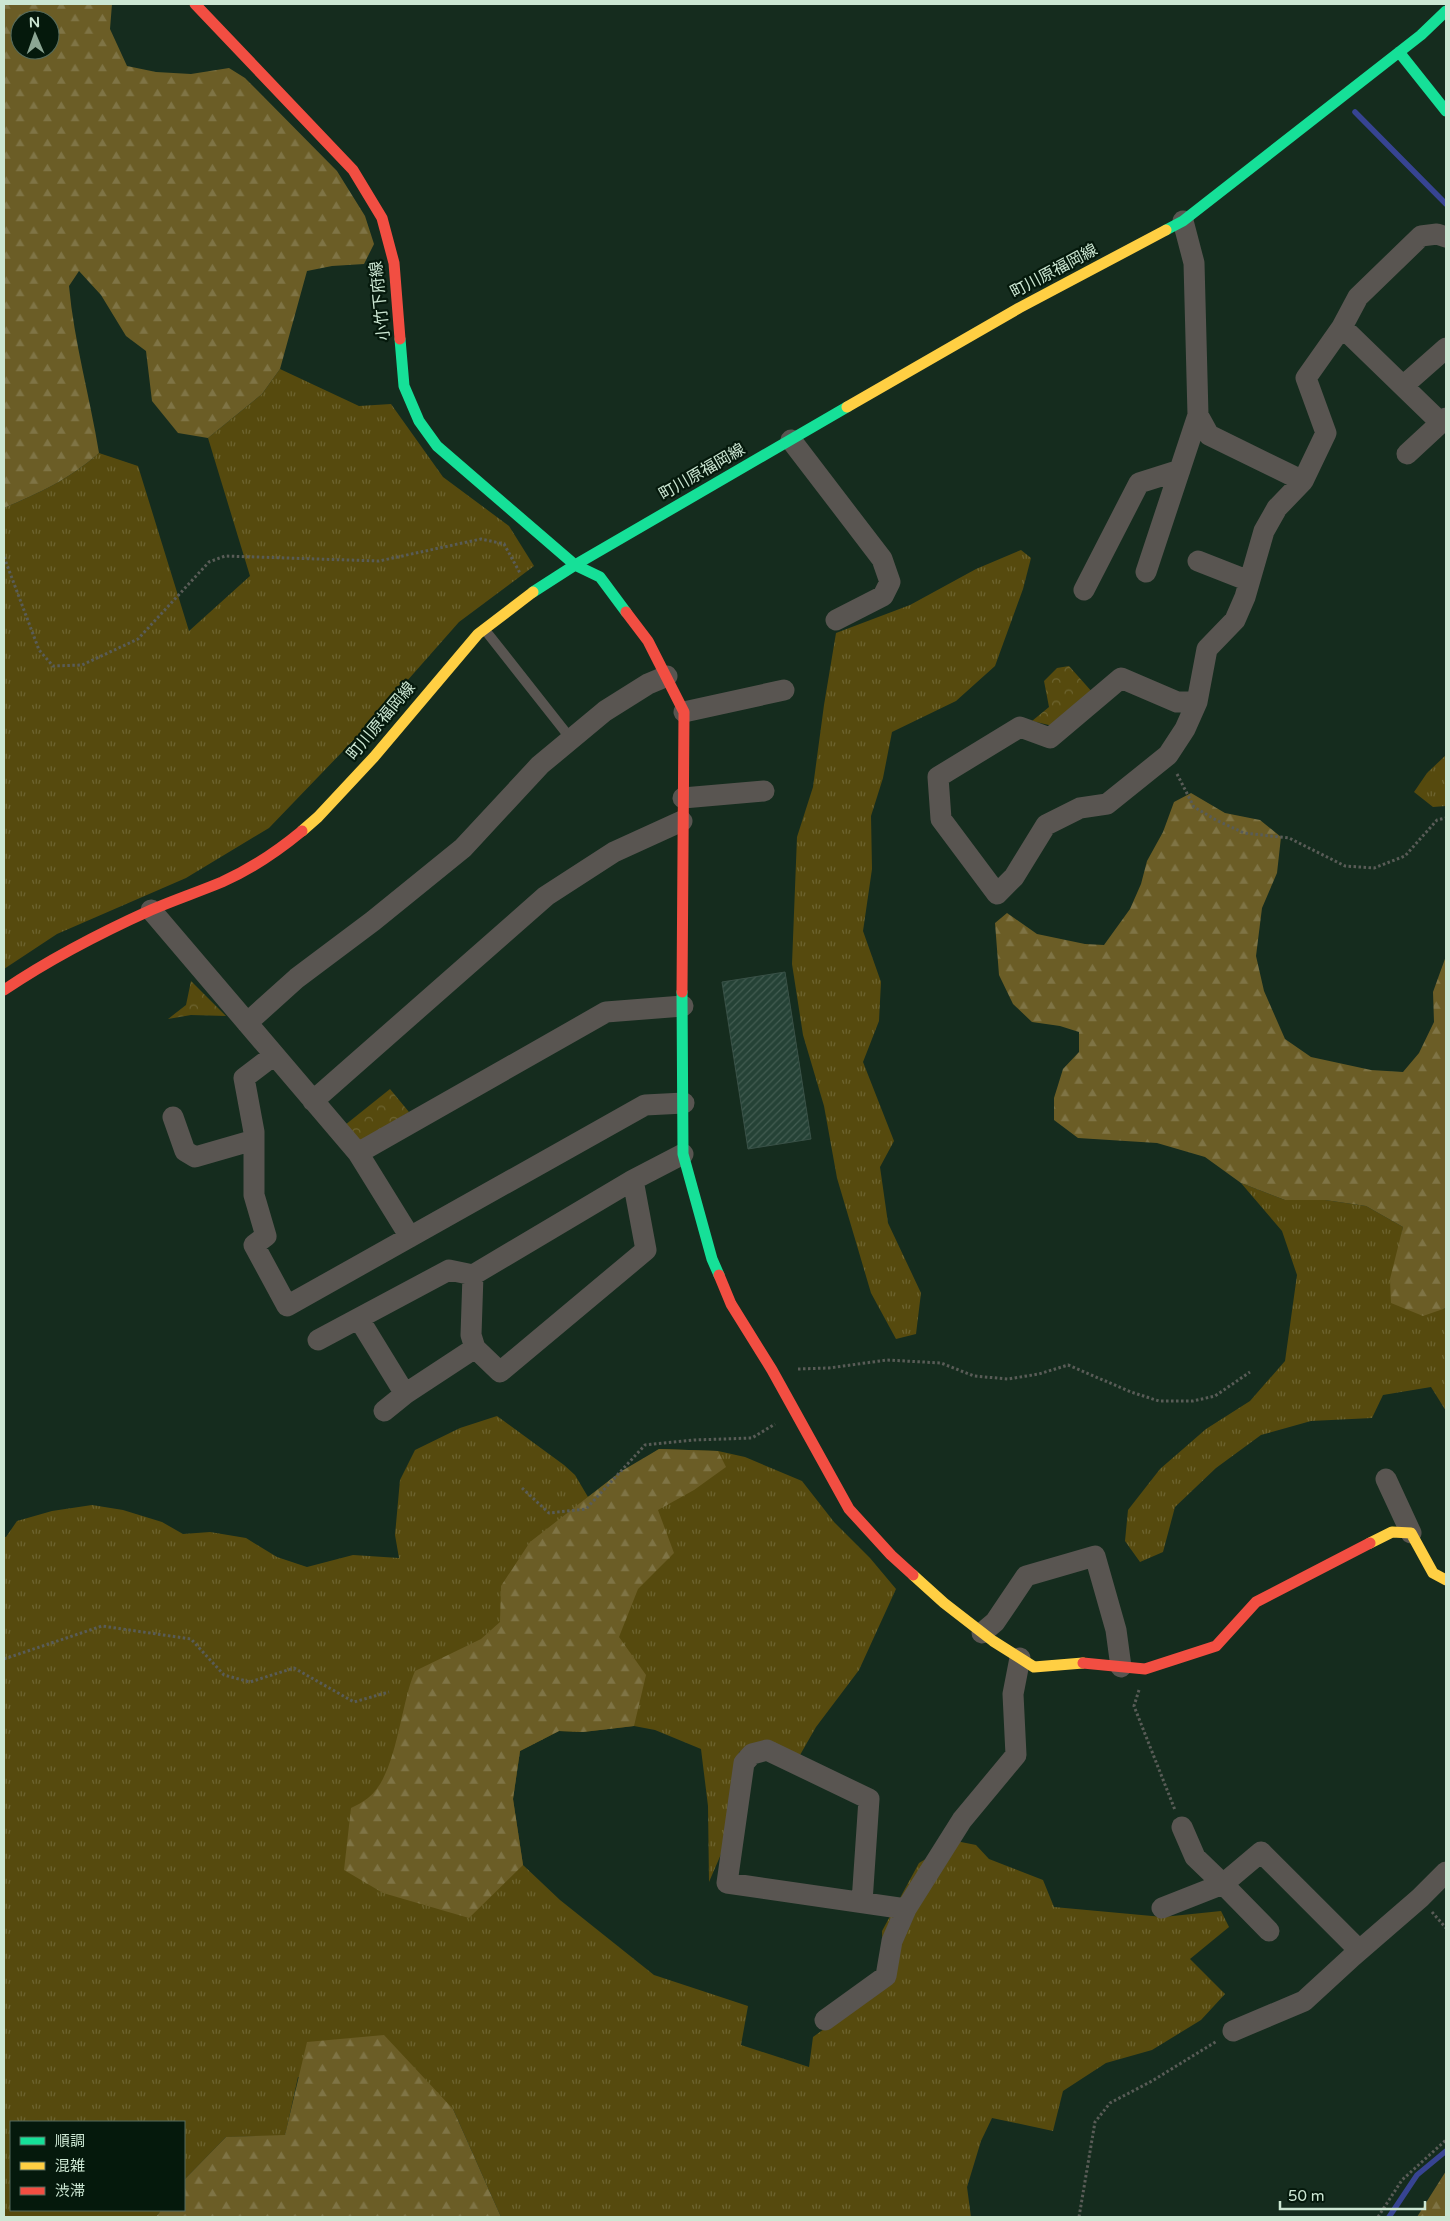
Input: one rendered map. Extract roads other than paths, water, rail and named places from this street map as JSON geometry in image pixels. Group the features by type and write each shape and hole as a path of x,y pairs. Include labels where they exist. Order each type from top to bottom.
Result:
{"main road":[{"name":"小竹下府線","path":"195,4 354,170 382,218 394,263 404,386 419,421 437,446 472,478 575,564 600,577 648,642 684,712"},
{"name":"町川原福岡線","path":"4,990 38,967 79,945 151,910 224,881 284,846 318,817 374,757 428,691 484,629 531,593 575,564 1019,308 1183,221 1399,52 1446,10"},
{"path":"1399,52 1446,111"},
{"path":"684,712 682,821 683,1154 712,1258 731,1304 772,1370 849,1509 891,1555 944,1603 982,1633 1034,1666 1080,1663 1145,1669 1216,1646 1256,1602 1392,1532 1411,1534 1433,1573 1446,1580"}],"street":[{"path":"1146,572 1198,415 1194,263 1183,221"},
{"path":"1197,702 1178,702 1122,678 1050,738 1020,727 938,777 941,819 997,894 1014,877 1046,825 1080,808 1107,804 1168,755 1185,729 1197,702 1207,649 1235,620 1264,531 1277,508 1303,481 1326,433 1306,378 1342,327 1358,297 1420,236 1437,234 1446,237"},
{"path":"1342,327 1403,386 1444,421 1407,454"},
{"path":"1403,386 1446,348"},
{"path":"1198,415 1209,435 1303,481"},
{"path":"791,440 882,559 890,582 883,596 836,620"},
{"path":"1084,590 1139,483 1180,470"},
{"path":"1198,561 1249,581"},
{"path":"247,1023 297,978 373,921 462,848 540,764 605,711 648,684 667,676"},
{"path":"684,712 784,690"},
{"path":"683,798 764,791"},
{"path":"313,1100 546,896 614,852 682,821"},
{"path":"151,910 273,1056 358,1153 410,1237"},
{"path":"358,1153 606,1012 683,1006"},
{"path":"273,1056 244,1078 254,1140 254,1195 266,1236 254,1246 287,1306 645,1105 684,1103"},
{"path":"173,1117 184,1151 195,1157 254,1140"},
{"path":"318,1340 450,1270 473,1275 633,1180 683,1154"},
{"path":"473,1275 471,1335 475,1348 500,1372 646,1250 633,1180"},
{"path":"359,1319 405,1394"},
{"path":"384,1411 405,1394 475,1348"},
{"path":"1386,1479 1411,1534"},
{"path":"982,1633 995,1622 1026,1576 1095,1556 1116,1630 1121,1667"},
{"path":"825,2020 886,1976 892,1941 906,1909 962,1820 1016,1755 1013,1694 1020,1658"},
{"path":"862,1902 869,1799 767,1750 752,1754 744,1763 727,1883 906,1909"},
{"path":"1182,1827 1194,1858 1223,1884 1269,1932"},
{"path":"1162,1908 1223,1884 1261,1852 1359,1950"},
{"path":"1233,2031 1304,2001 1359,1950 1420,1898 1446,1872"}],"lane":[{"path":"484,629 571,739"}],"waterway":[{"path":"1355,112 1446,204"},
{"path":"1389,2217 1417,2175 1446,2151"}]}
